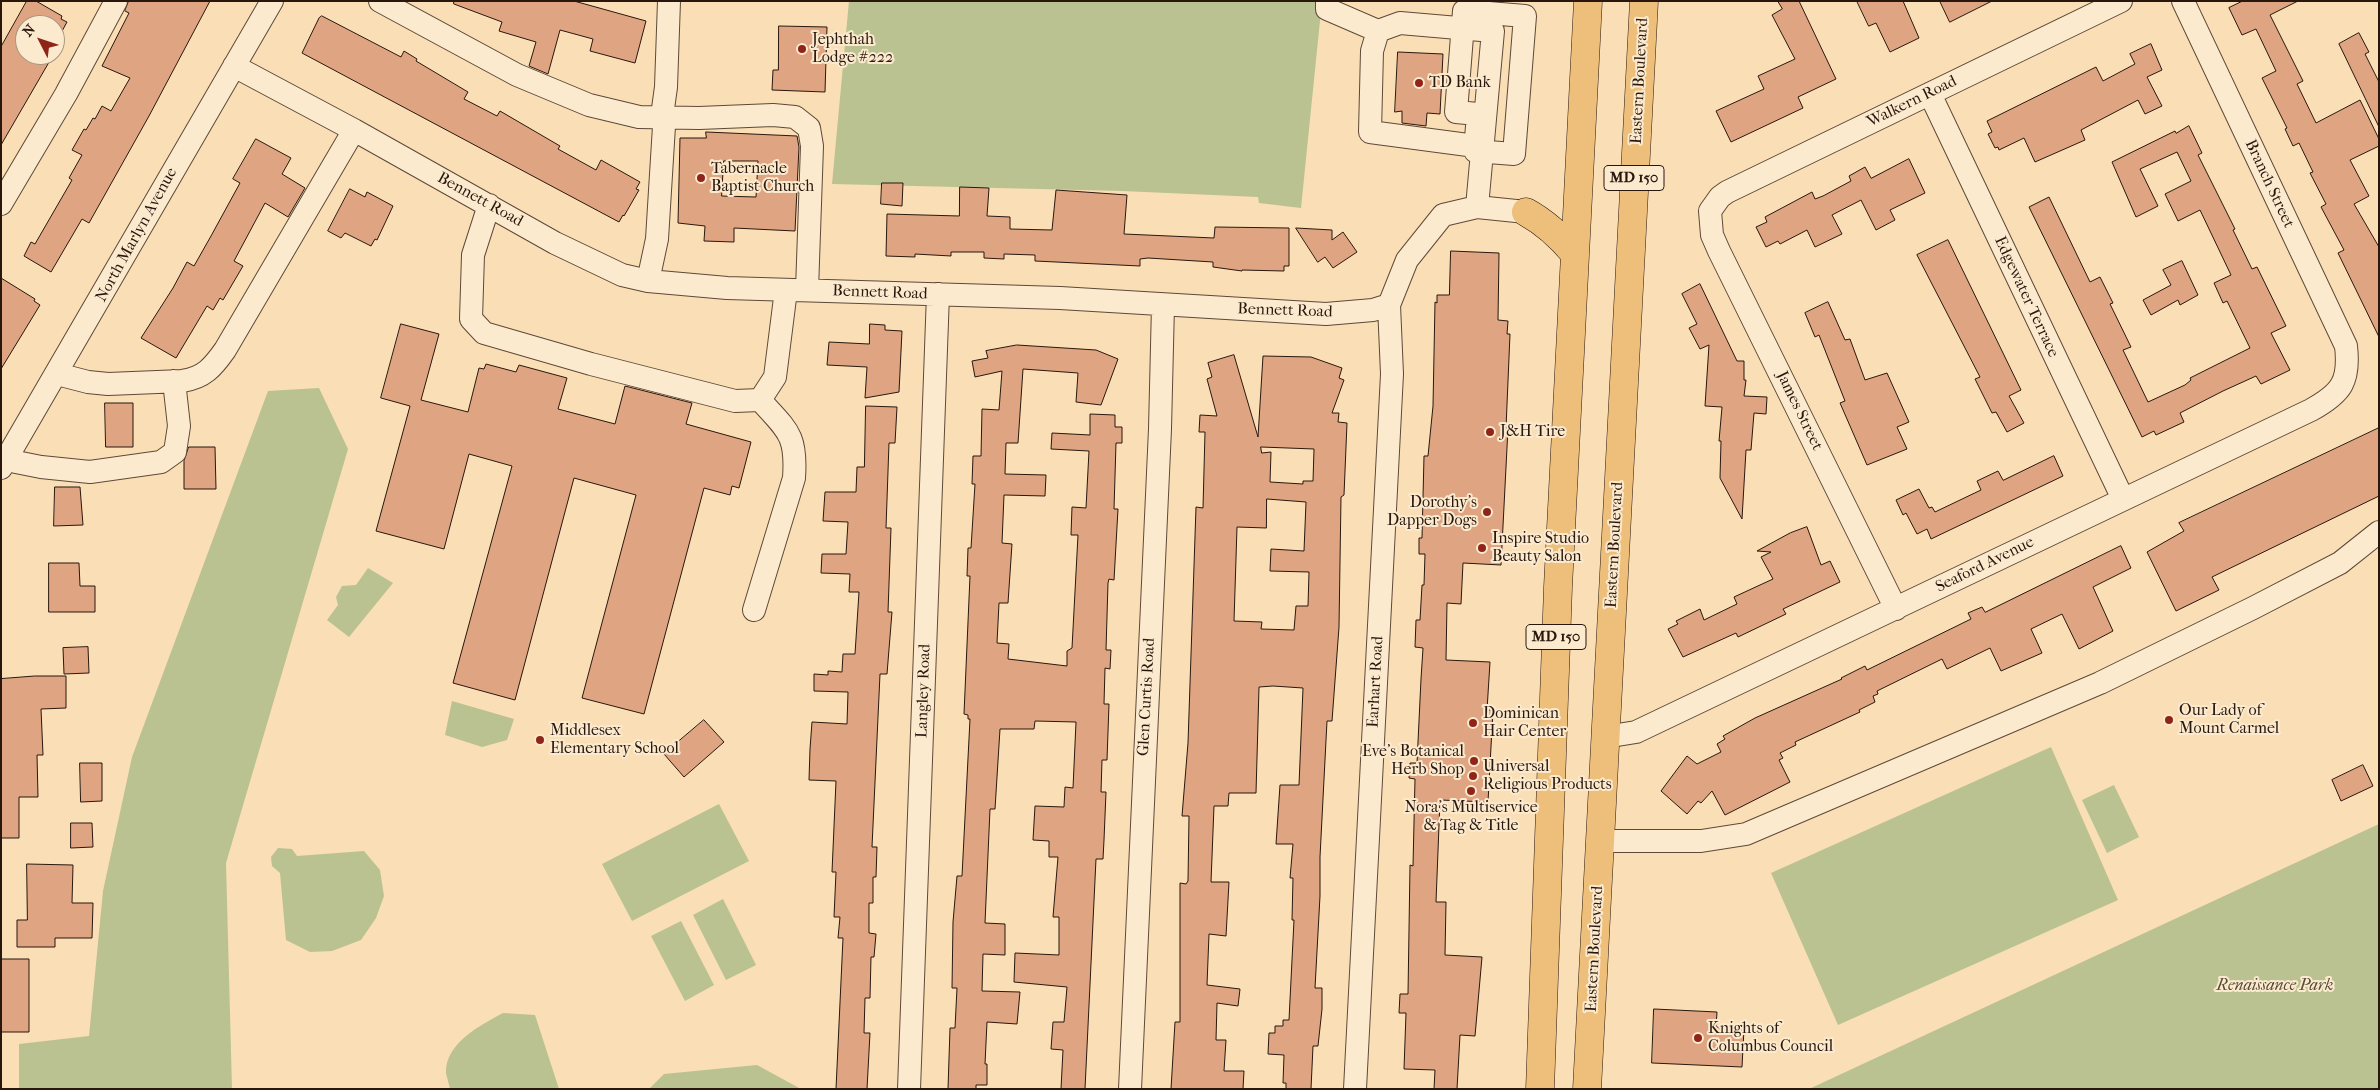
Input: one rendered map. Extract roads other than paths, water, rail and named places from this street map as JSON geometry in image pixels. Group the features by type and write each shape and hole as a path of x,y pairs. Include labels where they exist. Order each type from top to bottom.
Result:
{"main road":[{"name":"MD 150","path":"1540,1089 1558,587 1588,1"},
{"name":"Eastern Boulevard","path":"1587,1089 1644,1"},
{"path":"1526,212 1544,212 1562,204 1578,185"},
{"path":"1526,212 1546,223 1561,236 1575,254"}],"street":[{"path":"1,204 66,94 116,1"},
{"name":"North Marlyn Avenue","path":"4,464 272,1"},
{"path":"380,1 517,75 589,105 623,114 700,118 788,116 795,117 809,128 812,146 797,290 775,377 760,400"},
{"path":"648,281 657,239 660,204 664,126 662,116 666,87 669,1"},
{"path":"1327,1 1327,9 1378,31 1400,24 1493,31 1477,207"},
{"name":"Walkern Road","path":"1710,212 1720,197 1727,192 2121,1"},
{"name":"Branch Street","path":"2183,1 2346,346 2348,369"},
{"path":"1464,11 1525,16 1514,154 1475,151 1478,114 1456,112 1462,29 1464,11"},
{"path":"1378,31 1372,51 1370,132 1483,147"},
{"name":"Bennett Road","path":"234,66 596,264 622,275 648,281 727,288 1060,298 1326,314 1373,310 1389,305"},
{"name":"Edgewater Terrace","path":"1930,94 2122,499"},
{"path":"57,374 88,382 108,384 194,379 206,374 226,350 354,130"},
{"path":"489,205 473,255 470,312 471,319 484,333 679,388 736,401 760,400"},
{"path":"1389,305 1407,260 1443,215 1477,207 1526,212"},
{"name":"James Street","path":"1710,212 1712,235 1719,251 1896,608"},
{"name":"Langley Road","path":"909,1089 938,294"},
{"name":"Glen Curtis Road","path":"1130,1089 1160,429 1163,305"},
{"name":"Earhart Road","path":"1355,1089 1392,374 1389,305"},
{"name":"Seaford Avenue","path":"1605,737 1636,732 2325,402 2341,386 2348,369"},
{"path":"4,464 90,472 162,462 175,452 179,426 174,381"},
{"path":"754,610 794,478 795,457 794,444 784,427 760,400"},
{"path":"1600,841 1692,841 1746,834 2126,671 2340,563 2379,532"}],"place":[{"name":"Jephthah Lodge #222","path":"802,49"},
{"name":"TD Bank","path":"1419,83"},
{"name":"Tabernacle Baptist Church","path":"701,178"},
{"name":"J&H Tire","path":"1490,432"},
{"name":"Dorothy’s Dapper Dogs","path":"1487,512"},
{"name":"Inspire Studio Beauty Salon","path":"1482,548"},
{"name":"Our Lady of Mount Carmel","path":"2169,720"},
{"name":"Dominican Hair Center","path":"1473,723"},
{"name":"Middlesex Elementary School","path":"540,740"},
{"name":"Eve’s Botanical Herb Shop","path":"1474,761"},
{"name":"Universal Religious Products","path":"1473,776"},
{"name":"Nora’s Multiservice & Tag & Title","path":"1471,791"},
{"name":"Knights of Columbus Council","path":"1698,1038"}],"park label":[{"name":"Renaissance Park","path":"2275,986"}]}
